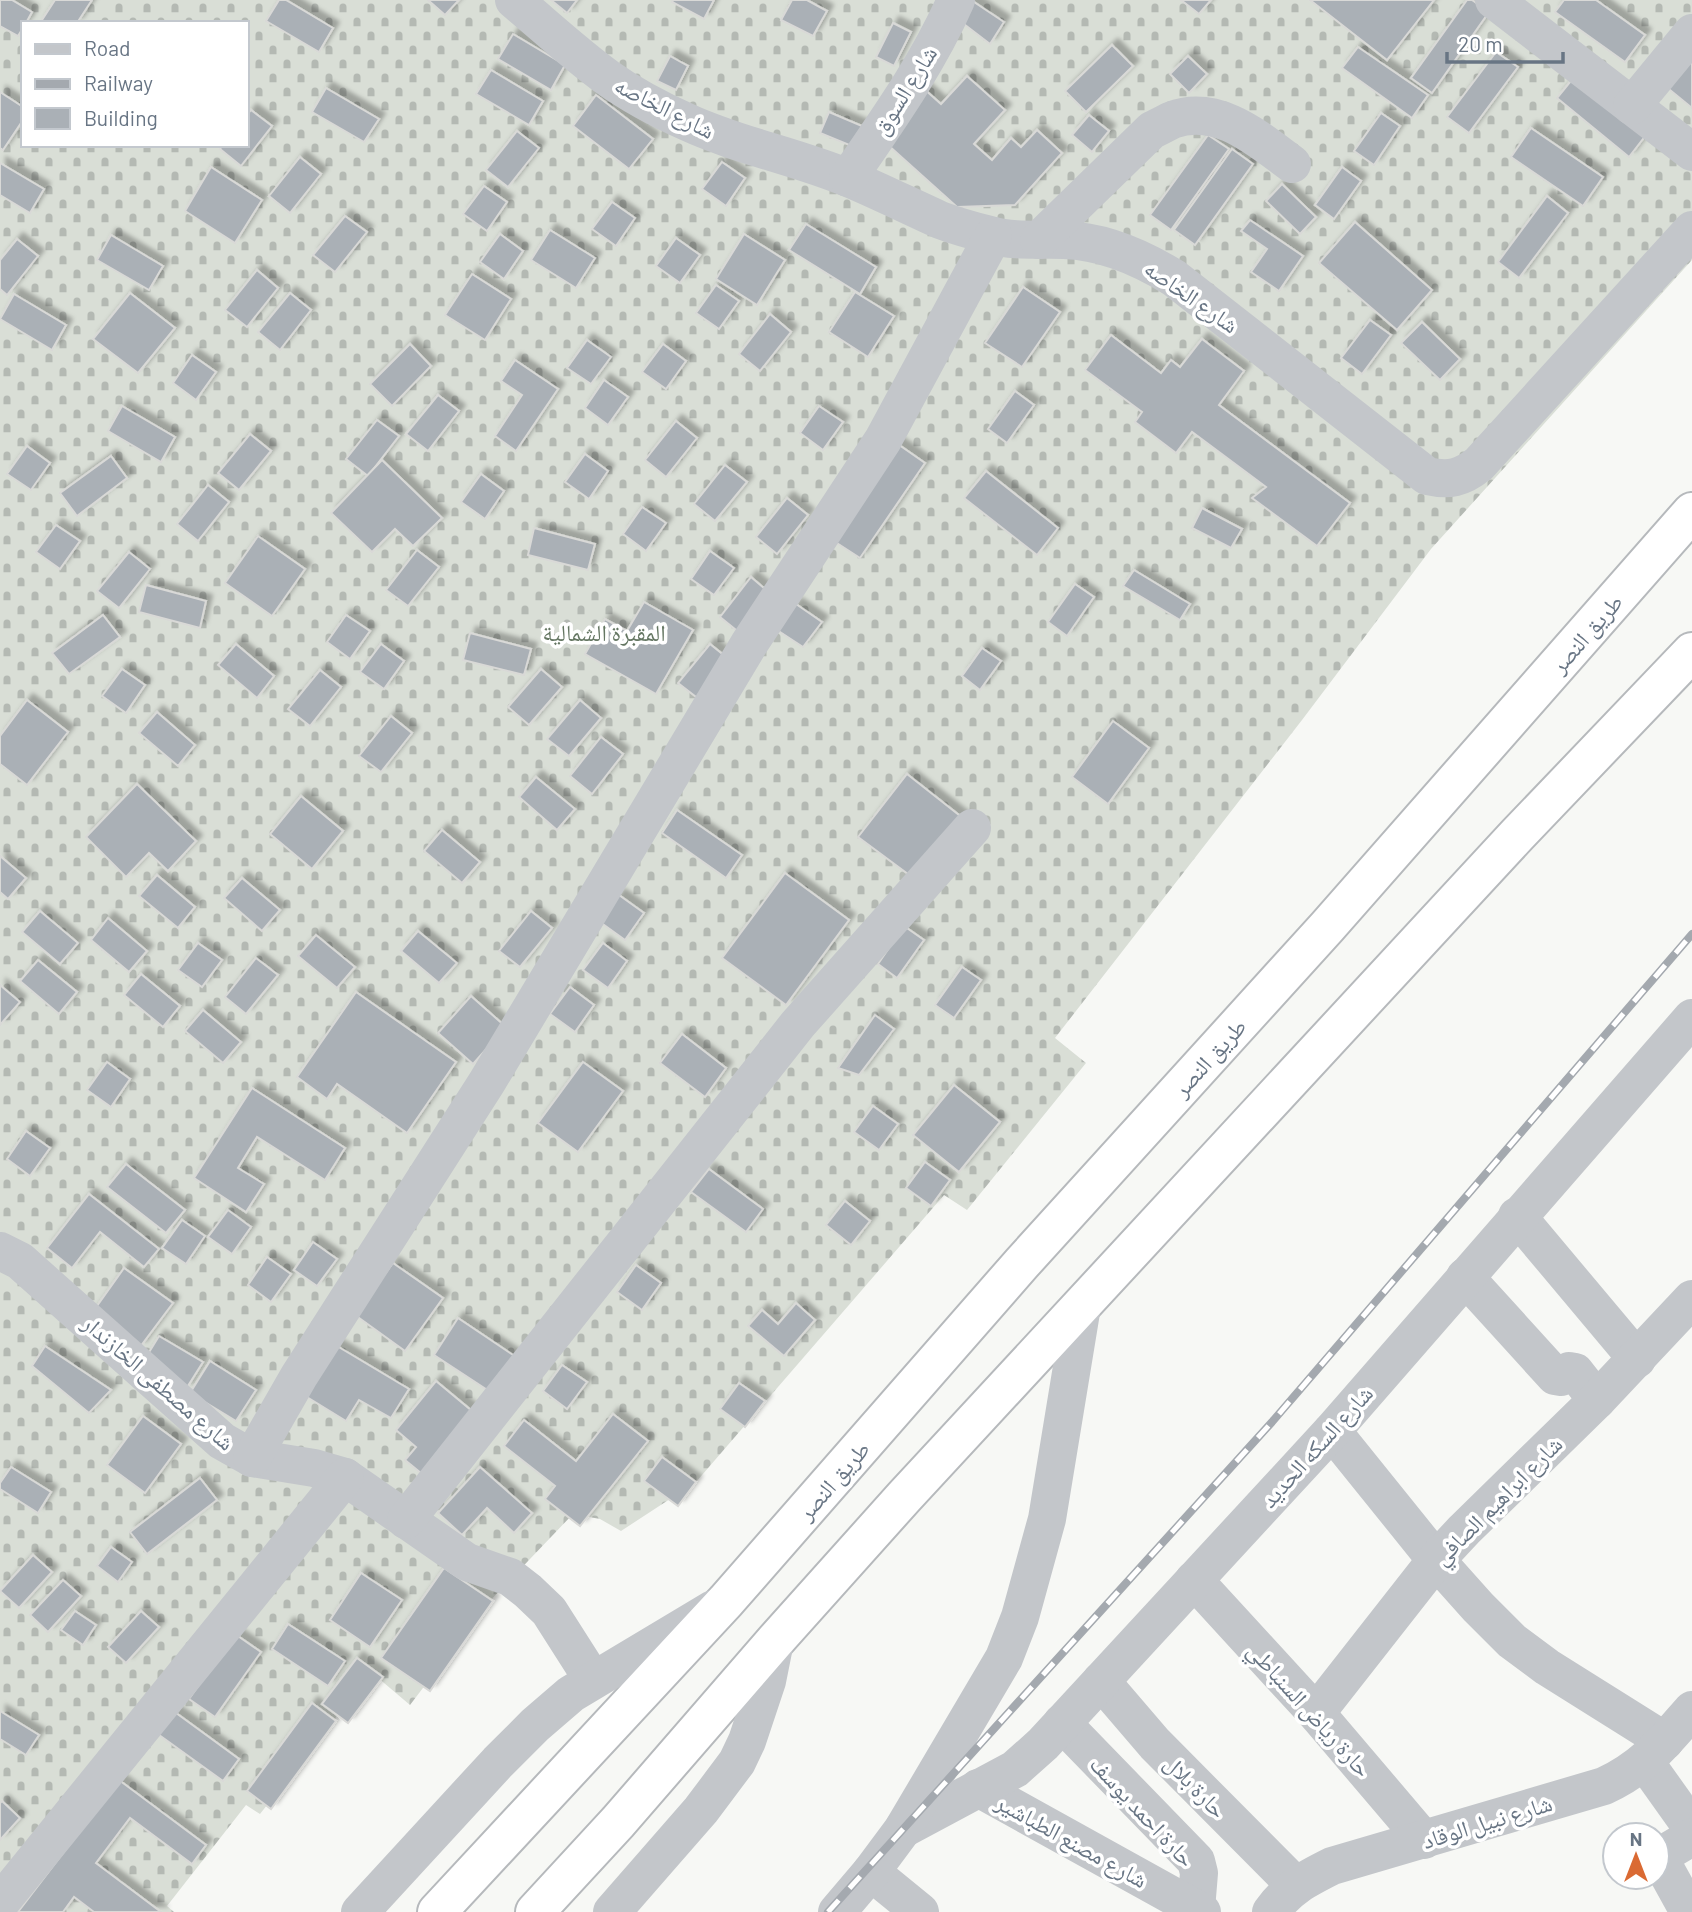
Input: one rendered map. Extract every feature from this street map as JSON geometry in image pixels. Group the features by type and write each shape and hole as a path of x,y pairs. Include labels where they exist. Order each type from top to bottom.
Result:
{"highway":[{"name":"طريق النصر","path":"437,1912 726,1601 1022,1263 1318,937 1692,512"},
{"path":"535,1912 618,1822 904,1497 1517,835 1692,652"}],"street":[{"name":"شارع الخاصه","path":"514,0 607,77 661,110 719,135 816,166 943,221 993,236 1095,244 1149,263 1174,278 1427,476 1441,479 1468,473 1479,464 1692,230"},
{"name":"شارع السوق","path":"848,178 902,100 956,0"},
{"path":"1494,0 1692,152"},
{"path":"1632,106 1692,33"},
{"path":"1039,240 1152,130 1174,119 1198,115 1222,119 1244,130 1292,164"},
{"path":"252,1458 299,1376 487,1082 749,644 883,440 993,236"},
{"path":"406,1520 797,1024 972,828"},
{"name":"شارع السكه الحديد","path":"903,1829 1015,1769 1043,1744 1332,1431 1517,1216 1691,1023"},
{"path":"1517,1216 1637,1359"},
{"name":"شارع مصطفى الخازندار","path":"0,1251 20,1261 222,1441 252,1458 314,1468 345,1478 467,1562 510,1577 549,1611 593,1680"},
{"path":"1465,1277 1555,1376 1561,1377 1569,1371 1574,1372 1597,1400"},
{"name":"شارع ابراهيم الصافي","path":"1316,1713 1436,1560 1597,1400 1692,1299"},
{"name":"شارع السكه الحديد","path":"837,1912 872,1872 903,1829 1004,1658 1020,1617 1047,1519 1082,1306"},
{"path":"1332,1431 1436,1560 1512,1641 1655,1751 1692,1828"},
{"path":"0,1903 345,1478"},
{"name":"حارة رياض السنباطي","path":"1194,1580 1316,1713 1424,1840"},
{"name":"طريق النصر","path":"360,1912 498,1762 571,1694 726,1601"},
{"path":"612,1912 701,1810 737,1762 767,1681 775,1641"},
{"name":"حارة بلال","path":"1101,1681 1283,1899"},
{"name":"شارع نبيل الوقاد","path":"1283,1899 1306,1878 1332,1866 1604,1786 1632,1772 1692,1710"},
{"name":"حارة احمد يوسف","path":"1062,1723 1196,1861 1199,1873 1199,1910"},
{"path":"1116,1780 1155,1744"},
{"name":"شارع مصنع الطباشير","path":"978,1788 1199,1910"},
{"path":"1689,1912 1661,1858 1692,1837"},
{"path":"872,1872 920,1912"}],"green space":[{"name":"المقبرة الشمالية","path":"0,0 1692,0 1692,260 1431,549 1055,1038 1086,1063 967,1210 944,1195 696,1482 621,1531 600,1519 573,1514 486,1605 410,1705 377,1677 337,1716 260,1814 246,1805 167,1906 174,1912 0,1912"}],"building":[{"path":"0,0 12,0 32,12 27,21 21,21 18,36 0,26"},
{"path":"55,0 92,0 78,21 41,21"},
{"path":"279,0 286,0 333,28 319,52 266,21"},
{"path":"428,0 459,0 445,15"},
{"path":"551,0 577,0 567,13"},
{"path":"714,0 704,19 672,2"},
{"path":"792,0 807,0 827,11 813,36 781,20"},
{"path":"971,0 1004,22 990,44 956,18"},
{"path":"1181,0 1211,0 1199,14"},
{"path":"1310,0 1434,0 1387,60"},
{"path":"1467,0 1472,0 1489,12 1432,93 1411,78"},
{"path":"1564,0 1596,0 1645,35 1625,62 1555,12"},
{"path":"893,23 911,32 894,66 876,57"},
{"path":"513,34 565,65 551,90 498,59"},
{"path":"1112,45 1133,66 1086,112 1065,91"},
{"path":"1358,47 1428,95 1412,118 1342,68"},
{"path":"1692,51 1692,108 1659,81"},
{"path":"1496,52 1518,67 1469,133 1447,117"},
{"path":"670,56 688,66 676,90 657,81"},
{"path":"1188,56 1207,74 1189,93 1170,74"},
{"path":"491,70 543,101 529,125 476,94"},
{"path":"967,76 1005,110 974,144 992,160 1011,138 1021,147 1037,130 1062,153 1015,205 957,207 878,136 922,87 941,104"},
{"path":"1574,77 1646,135 1629,157 1557,98"},
{"path":"326,88 379,119 364,142 312,112"},
{"path":"0,92 21,106 21,123 3,150 0,148"},
{"path":"596,95 653,139 629,169 573,126"},
{"path":"251,110 272,126 241,166 220,149 248,147 248,114"},
{"path":"829,112 862,126 854,147 820,133"},
{"path":"1381,113 1400,126 1374,165 1354,151"},
{"path":"1089,115 1109,131 1092,152 1072,135"},
{"path":"1531,128 1603,177 1583,206 1511,157"},
{"path":"517,131 539,148 508,187 486,170"},
{"path":"1208,135 1229,149 1171,230 1150,215"},
{"path":"1232,149 1253,164 1195,245 1174,230"},
{"path":"300,157 321,174 290,213 269,196"},
{"path":"722,162 745,178 726,206 702,189"},
{"path":"0,163 44,189 30,213 0,195"},
{"path":"211,167 262,200 235,243 185,211"},
{"path":"1342,167 1361,181 1334,219 1315,205"},
{"path":"1282,184 1316,217 1300,234 1266,201"},
{"path":"484,186 507,202 487,231 463,214"},
{"path":"1547,196 1568,213 1519,278 1498,262"},
{"path":"612,202 635,218 616,246 592,229"},
{"path":"345,216 367,232 335,272 313,255"},
{"path":"1250,220 1303,256 1279,291 1251,272 1267,249 1241,231"},
{"path":"1355,222 1432,290 1397,330 1319,263"},
{"path":"806,224 876,267 860,294 789,250"},
{"path":"550,230 595,258 576,288 531,260"},
{"path":"500,234 523,251 504,279 480,262"},
{"path":"744,234 785,260 757,305 716,279"},
{"path":"111,235 163,266 149,290 97,260"},
{"path":"676,238 700,255 680,283 656,266"},
{"path":"17,239 38,256 7,295 0,289 0,260"},
{"path":"257,270 278,288 247,327 225,310"},
{"path":"472,274 511,299 485,340 445,315"},
{"path":"716,285 739,301 719,329 696,313"},
{"path":"1023,287 1060,312 1022,367 985,343"},
{"path":"855,292 894,316 868,357 829,332"},
{"path":"130,293 175,328 138,373 93,339"},
{"path":"290,293 311,310 280,350 258,332"},
{"path":"14,294 66,325 52,350 0,319"},
{"path":"770,314 791,332 760,371 739,354"},
{"path":"1370,320 1391,335 1362,374 1341,358"},
{"path":"1422,322 1460,359 1440,380 1401,343"},
{"path":"1111,335 1161,373 1171,360 1180,367 1202,339 1244,371 1219,405 1350,503 1317,546 1252,498 1266,487 1192,432 1176,453 1135,422 1142,412 1085,370"},
{"path":"587,340 611,357 591,384 567,368"},
{"path":"410,344 431,366 392,406 370,384"},
{"path":"663,344 686,361 666,389 642,372"},
{"path":"192,355 216,372 196,400 173,383"},
{"path":"515,360 558,389 516,451 495,436 522,395 501,381"},
{"path":"604,380 628,397 608,425 585,408"},
{"path":"1015,391 1034,405 1007,443 988,429"},
{"path":"438,395 459,411 428,451 406,434"},
{"path":"122,406 175,437 161,462 108,431"},
{"path":"819,406 843,422 823,450 800,433"},
{"path":"377,420 399,436 368,476 346,459"},
{"path":"676,421 697,438 666,477 645,460"},
{"path":"250,434 271,451 239,490 218,473"},
{"path":"892,440 925,463 860,558 826,536"},
{"path":"27,446 50,463 31,490 7,474"},
{"path":"585,454 608,471 589,499 565,482"},
{"path":"111,456 127,478 77,516 60,493"},
{"path":"382,460 442,518 413,546 395,529 372,552 331,513"},
{"path":"725,465 747,482 715,521 694,504"},
{"path":"986,471 1058,528 1037,555 964,498"},
{"path":"481,474 504,491 485,519 461,502"},
{"path":"208,485 229,502 198,541 177,524"},
{"path":"787,498 808,515 777,554 756,537"},
{"path":"642,507 666,523 646,551 623,534"},
{"path":"1202,508 1242,529 1231,548 1192,528"},
{"path":"56,525 80,541 60,569 36,552"},
{"path":"534,528 595,544 588,570 528,555"},
{"path":"258,536 305,569 272,616 225,583"},
{"path":"417,550 439,567 408,606 386,590"},
{"path":"710,551 734,568 714,595 691,579"},
{"path":"129,552 150,569 119,608 97,591"},
{"path":"1134,570 1190,604 1180,620 1123,586"},
{"path":"751,577 772,595 741,634 720,617"},
{"path":"1075,584 1094,597 1067,636 1048,622"},
{"path":"146,585 206,601 200,628 139,612"},
{"path":"644,602 693,630 656,694 585,654 605,619 627,631"},
{"path":"796,604 822,622 803,647 777,630"},
{"path":"103,615 120,637 69,674 52,653"},
{"path":"346,615 370,631 350,659 327,642"},
{"path":"470,633 531,649 524,675 463,660"},
{"path":"236,644 274,676 257,698 218,665"},
{"path":"381,644 404,661 384,689 360,672"},
{"path":"710,644 731,661 700,700 678,683"},
{"path":"982,648 1001,661 980,690 962,676"},
{"path":"122,669 145,685 126,713 102,696"},
{"path":"541,669 562,687 529,725 508,707"},
{"path":"320,670 341,687 310,726 288,709"},
{"path":"27,700 68,732 27,785 0,764 0,736"},
{"path":"580,700 601,718 569,756 547,739"},
{"path":"157,712 195,745 178,766 139,733"},
{"path":"391,716 412,733 381,772 359,756"},
{"path":"1113,721 1149,748 1108,804 1072,777"},
{"path":"601,737 623,754 592,794 570,776"},
{"path":"907,774 964,819 916,880 858,837"},
{"path":"536,777 575,809 557,830 519,797"},
{"path":"137,784 196,841 168,871 149,853 126,877 86,837"},
{"path":"301,796 343,831 312,869 270,834"},
{"path":"677,810 742,855 726,878 662,833"},
{"path":"442,830 480,862 462,883 424,851"},
{"path":"0,856 26,878 8,899 0,892"},
{"path":"785,873 849,920 786,1005 722,958"},
{"path":"157,875 195,907 178,928 139,896"},
{"path":"242,878 280,910 262,931 224,898"},
{"path":"619,895 644,913 625,940 600,922"},
{"path":"40,911 78,943 60,964 22,932"},
{"path":"531,911 552,928 520,967 499,951"},
{"path":"108,918 147,951 129,972 91,940"},
{"path":"904,926 924,940 897,978 878,964"},
{"path":"418,931 457,963 439,983 401,951"},
{"path":"316,935 355,967 337,988 298,956"},
{"path":"198,943 222,960 202,987 178,970"},
{"path":"603,943 627,961 608,988 583,970"},
{"path":"256,958 278,975 246,1014 225,997"},
{"path":"38,960 77,992 59,1014 20,981"},
{"path":"962,967 981,980 954,1018 935,1005"},
{"path":"141,974 180,1006 163,1027 124,995"},
{"path":"0,985 20,1002 0,1025"},
{"path":"570,987 594,1005 575,1032 550,1014"},
{"path":"356,992 456,1062 407,1133 337,1084 327,1099 297,1077"},
{"path":"471,996 506,1027 473,1064 438,1033"},
{"path":"203,1010 241,1042 223,1063 185,1031"},
{"path":"875,1015 894,1029 859,1075 838,1068"},
{"path":"682,1034 726,1068 705,1097 660,1063"},
{"path":"107,1062 130,1079 111,1107 87,1090"},
{"path":"583,1062 623,1091 578,1152 538,1123"},
{"path":"954,1085 1000,1122 959,1172 913,1135"},
{"path":"252,1088 345,1148 325,1180 257,1137 238,1168 264,1184 246,1212 194,1178"},
{"path":"873,1106 898,1124 879,1150 854,1132"},
{"path":"26,1131 50,1148 30,1176 7,1159"},
{"path":"925,1162 950,1180 931,1206 906,1188"},
{"path":"126,1164 185,1210 166,1233 107,1187"},
{"path":"709,1169 763,1209 746,1232 691,1192"},
{"path":"89,1194 159,1249 144,1267 100,1232 72,1268 47,1248"},
{"path":"845,1201 870,1221 851,1245 826,1225"},
{"path":"228,1210 251,1227 232,1254 208,1237"},
{"path":"182,1220 205,1236 186,1264 162,1248"},
{"path":"313,1242 337,1259 317,1286 294,1270"},
{"path":"267,1257 291,1274 271,1302 248,1285"},
{"path":"393,1263 443,1298 405,1351 355,1315"},
{"path":"636,1265 661,1283 642,1310 617,1292"},
{"path":"124,1268 173,1303 140,1347 92,1313"},
{"path":"796,1303 815,1320 784,1356 748,1326 762,1310 778,1324"},
{"path":"458,1318 519,1359 495,1395 434,1355"},
{"path":"159,1336 203,1362 186,1389 143,1362"},
{"path":"332,1343 409,1389 391,1418 359,1400 346,1421 302,1394"},
{"path":"45,1346 111,1390 89,1413 32,1366"},
{"path":"210,1361 256,1390 236,1421 190,1393"},
{"path":"562,1365 587,1382 567,1409 543,1391"},
{"path":"436,1381 478,1416 427,1478 405,1460 416,1447 396,1430"},
{"path":"739,1383 765,1401 745,1427 720,1409"},
{"path":"613,1414 648,1441 580,1526 545,1499 555,1486 504,1446 524,1420 576,1461"},
{"path":"143,1416 181,1444 145,1493 107,1465"},
{"path":"662,1457 696,1482 678,1506 644,1481"},
{"path":"11,1467 51,1492 38,1513 0,1489 0,1483"},
{"path":"480,1467 532,1513 514,1533 487,1508 462,1535 438,1513"},
{"path":"200,1478 217,1500 147,1554 130,1532"},
{"path":"111,1547 132,1562 118,1582 97,1566"},
{"path":"33,1555 52,1572 19,1608 0,1591"},
{"path":"444,1568 493,1601 430,1691 381,1658"},
{"path":"361,1573 402,1600 370,1647 330,1620"},
{"path":"63,1580 81,1596 48,1632 30,1615"},
{"path":"75,1611 96,1625 83,1645 61,1630"},
{"path":"141,1611 159,1627 126,1663 108,1647"},
{"path":"288,1624 345,1661 328,1686 272,1649"},
{"path":"235,1634 261,1652 215,1717 189,1699"},
{"path":"357,1658 383,1677 348,1723 322,1704"},
{"path":"312,1703 336,1721 271,1809 247,1791"},
{"path":"172,1710 239,1759 223,1781 155,1732"},
{"path":"0,1711 39,1735 26,1755 0,1739"},
{"path":"119,1780 206,1845 192,1864 130,1818 96,1863 161,1912 94,1912 74,1897 63,1912 18,1912"},
{"path":"2,1801 20,1818 0,1840 0,1803"}],"railway":[{"path":"828,1912 1272,1422 1692,934"}]}
